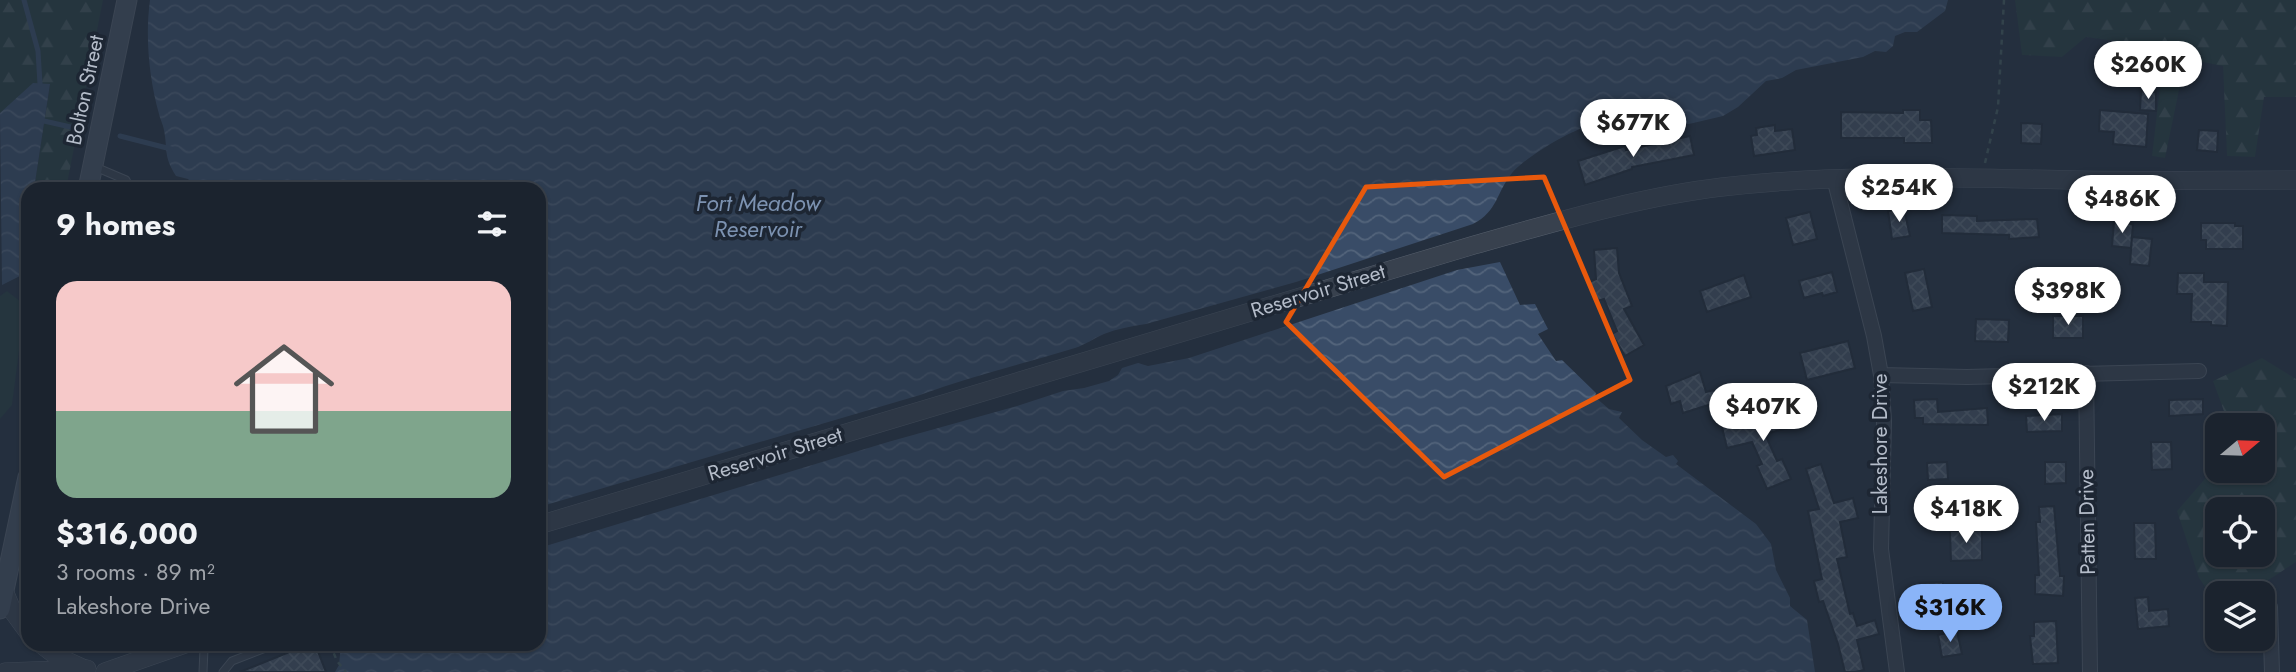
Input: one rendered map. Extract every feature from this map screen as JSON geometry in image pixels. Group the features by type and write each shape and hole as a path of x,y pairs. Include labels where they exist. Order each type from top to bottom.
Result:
{"main road":[{"name":"Bolton Street","path":"90,182 127,0"},
{"path":"2,600 21,510"}],"street":[{"name":"Reservoir Street","path":"546,523 1568,218 1639,201 1720,187 1834,178 2296,180"},
{"name":"Lakeshore Drive","path":"1834,178 1868,310 1881,375 1884,421 1880,492 1881,549 1897,672"},
{"path":"1881,375 1967,377 2199,371"},
{"name":"Patten Drive","path":"2086,373 2090,672"},
{"path":"2,600 21,622"},
{"path":"50,651 58,657 93,671"},
{"path":"105,672 165,651"},
{"path":"2271,651 2272,672"},
{"path":"5,672 93,671"}],"lane":[{"path":"93,166 127,182"},
{"path":"203,672 204,651"},
{"path":"223,672 232,661 258,651"}],"path":[{"path":"1983,178 1998,107 2004,0"},
{"path":"333,651 346,672"}],"highlighted area":[{"path":"1544,177 1630,380 1444,477 1286,322 1366,187"}],"green space":[{"path":"0,0 103,0 67,182 35,182 50,85 0,113"},
{"path":"2015,0 2296,0 2296,97 2264,97 2255,157 2227,156 2223,66 2197,61 2184,66 2165,158 2152,156 2161,78 2137,44 2086,37 2062,57 2022,55"},
{"path":"7,291 21,302 21,336 12,405 0,419 0,296"},
{"path":"2262,358 2296,379 2296,562 2267,581 2205,581 2205,587 2199,578 2177,511 2205,479 2205,483 2275,483 2275,413 2225,413 2213,381"}],"water":[{"name":"Fort Meadow Reservoir","path":"150,0 1948,0 1945,11 1917,32 1905,32 1895,36 1893,46 1886,52 1875,51 1863,57 1796,70 1782,78 1766,81 1738,107 1723,116 1689,124 1667,125 1651,115 1633,123 1612,120 1588,125 1544,148 1520,166 1507,180 1487,213 1473,224 1296,282 1114,331 1075,348 546,505 546,182 191,182 176,176 168,158 150,72"},
{"path":"33,83 50,84 35,182 21,182 20,276 2,285 0,113"},
{"path":"1500,262 1520,305 1535,304 1548,329 1538,334 1556,361 1562,360 1609,409 1622,412 1619,418 1642,440 1666,457 1673,455 1678,461 1676,464 1756,524 1771,544 1776,570 1790,598 1790,606 1807,620 1815,672 335,672 339,665 340,651 546,651 546,546 888,442 1063,391 1109,381 1118,375 1122,368 1138,363 1148,366 1189,358 1457,270"}],"building":[{"path":"2141,91 2156,92 2156,111 2140,110"},
{"path":"1903,110 1920,110 1920,120 1931,120 1932,143 1904,143 1904,138 1841,138 1841,112 1903,113"},
{"path":"2100,110 2148,114 2146,147 2113,144 2114,132 2099,131"},
{"path":"2021,123 2042,124 2041,144 2021,143"},
{"path":"1775,125 1775,131 1792,129 1795,150 1754,156 1751,136 1757,135 1756,128"},
{"path":"2199,130 2218,131 2217,152 2197,150"},
{"path":"1690,136 1694,155 1632,167 1585,185 1578,161 1625,146 1626,150"},
{"path":"1904,209 1910,236 1892,239 1888,211"},
{"path":"1810,212 1817,239 1793,245 1786,218"},
{"path":"1942,215 1977,216 1977,221 2037,219 2039,237 2009,239 2009,235 1942,233"},
{"path":"2114,222 2133,224 2131,248 2112,246"},
{"path":"2201,223 2235,223 2235,226 2243,226 2243,249 2206,249 2206,240 2201,240"},
{"path":"2132,237 2152,239 2149,266 2130,264"},
{"path":"1617,248 1619,273 1632,306 1624,309 1644,345 1625,356 1612,334 1617,331 1604,299 1597,301 1589,282 1596,279 1594,250"},
{"path":"1924,269 1932,307 1913,311 1905,273"},
{"path":"1832,272 1837,292 1804,298 1799,281"},
{"path":"2178,273 2204,273 2204,282 2228,282 2227,326 2211,325 2211,322 2191,322 2192,294 2177,294"},
{"path":"1744,275 1751,297 1707,312 1700,291"},
{"path":"2053,316 2083,316 2083,338 2053,338"},
{"path":"1976,319 2009,320 2008,342 1975,341"},
{"path":"1848,341 1855,368 1807,380 1800,353"},
{"path":"1700,372 1706,392 1714,390 1718,402 1683,413 1680,401 1671,404 1666,386"},
{"path":"1937,399 1938,412 1987,408 1988,425 1923,424 1923,418 1915,418 1914,400"},
{"path":"2203,399 2203,414 2169,416 2169,400"},
{"path":"1794,409 1799,425 1765,434 1777,461 1782,459 1791,479 1767,489 1757,466 1762,464 1752,442 1727,448 1722,427"},
{"path":"2062,414 2062,431 2027,432 2026,416"},
{"path":"2151,442 2171,442 2172,469 2152,470"},
{"path":"1947,462 1948,479 1928,480 1927,463"},
{"path":"2045,462 2066,462 2066,483 2045,484"},
{"path":"1821,464 1834,503 1853,498 1858,518 1840,522 1847,557 1837,559 1850,614 1853,613 1857,626 1875,620 1879,634 1857,640 1864,670 1855,672 1845,672 1838,644 1823,601 1819,602 1814,581 1822,579 1808,511 1819,509 1806,469"},
{"path":"2054,506 2060,576 2064,576 2063,596 2035,594 2035,575 2039,575 2036,522 2040,522 2039,507"},
{"path":"2134,523 2155,523 2156,559 2135,559"},
{"path":"1982,530 1982,560 1951,561 1950,531"},
{"path":"1943,582 1943,602 1921,603 1920,583"},
{"path":"2148,597 2149,611 2168,609 2169,626 2138,629 2135,598"},
{"path":"2056,621 2058,663 2033,664 2030,636 2034,636 2034,622"},
{"path":"1957,631 1962,654 1942,657 1938,635"},
{"path":"292,651 318,651 326,672 240,672"}],"waterway":[{"path":"24,0 38,51 40,84"},
{"path":"44,121 75,128"},
{"path":"120,136 171,149"}]}
